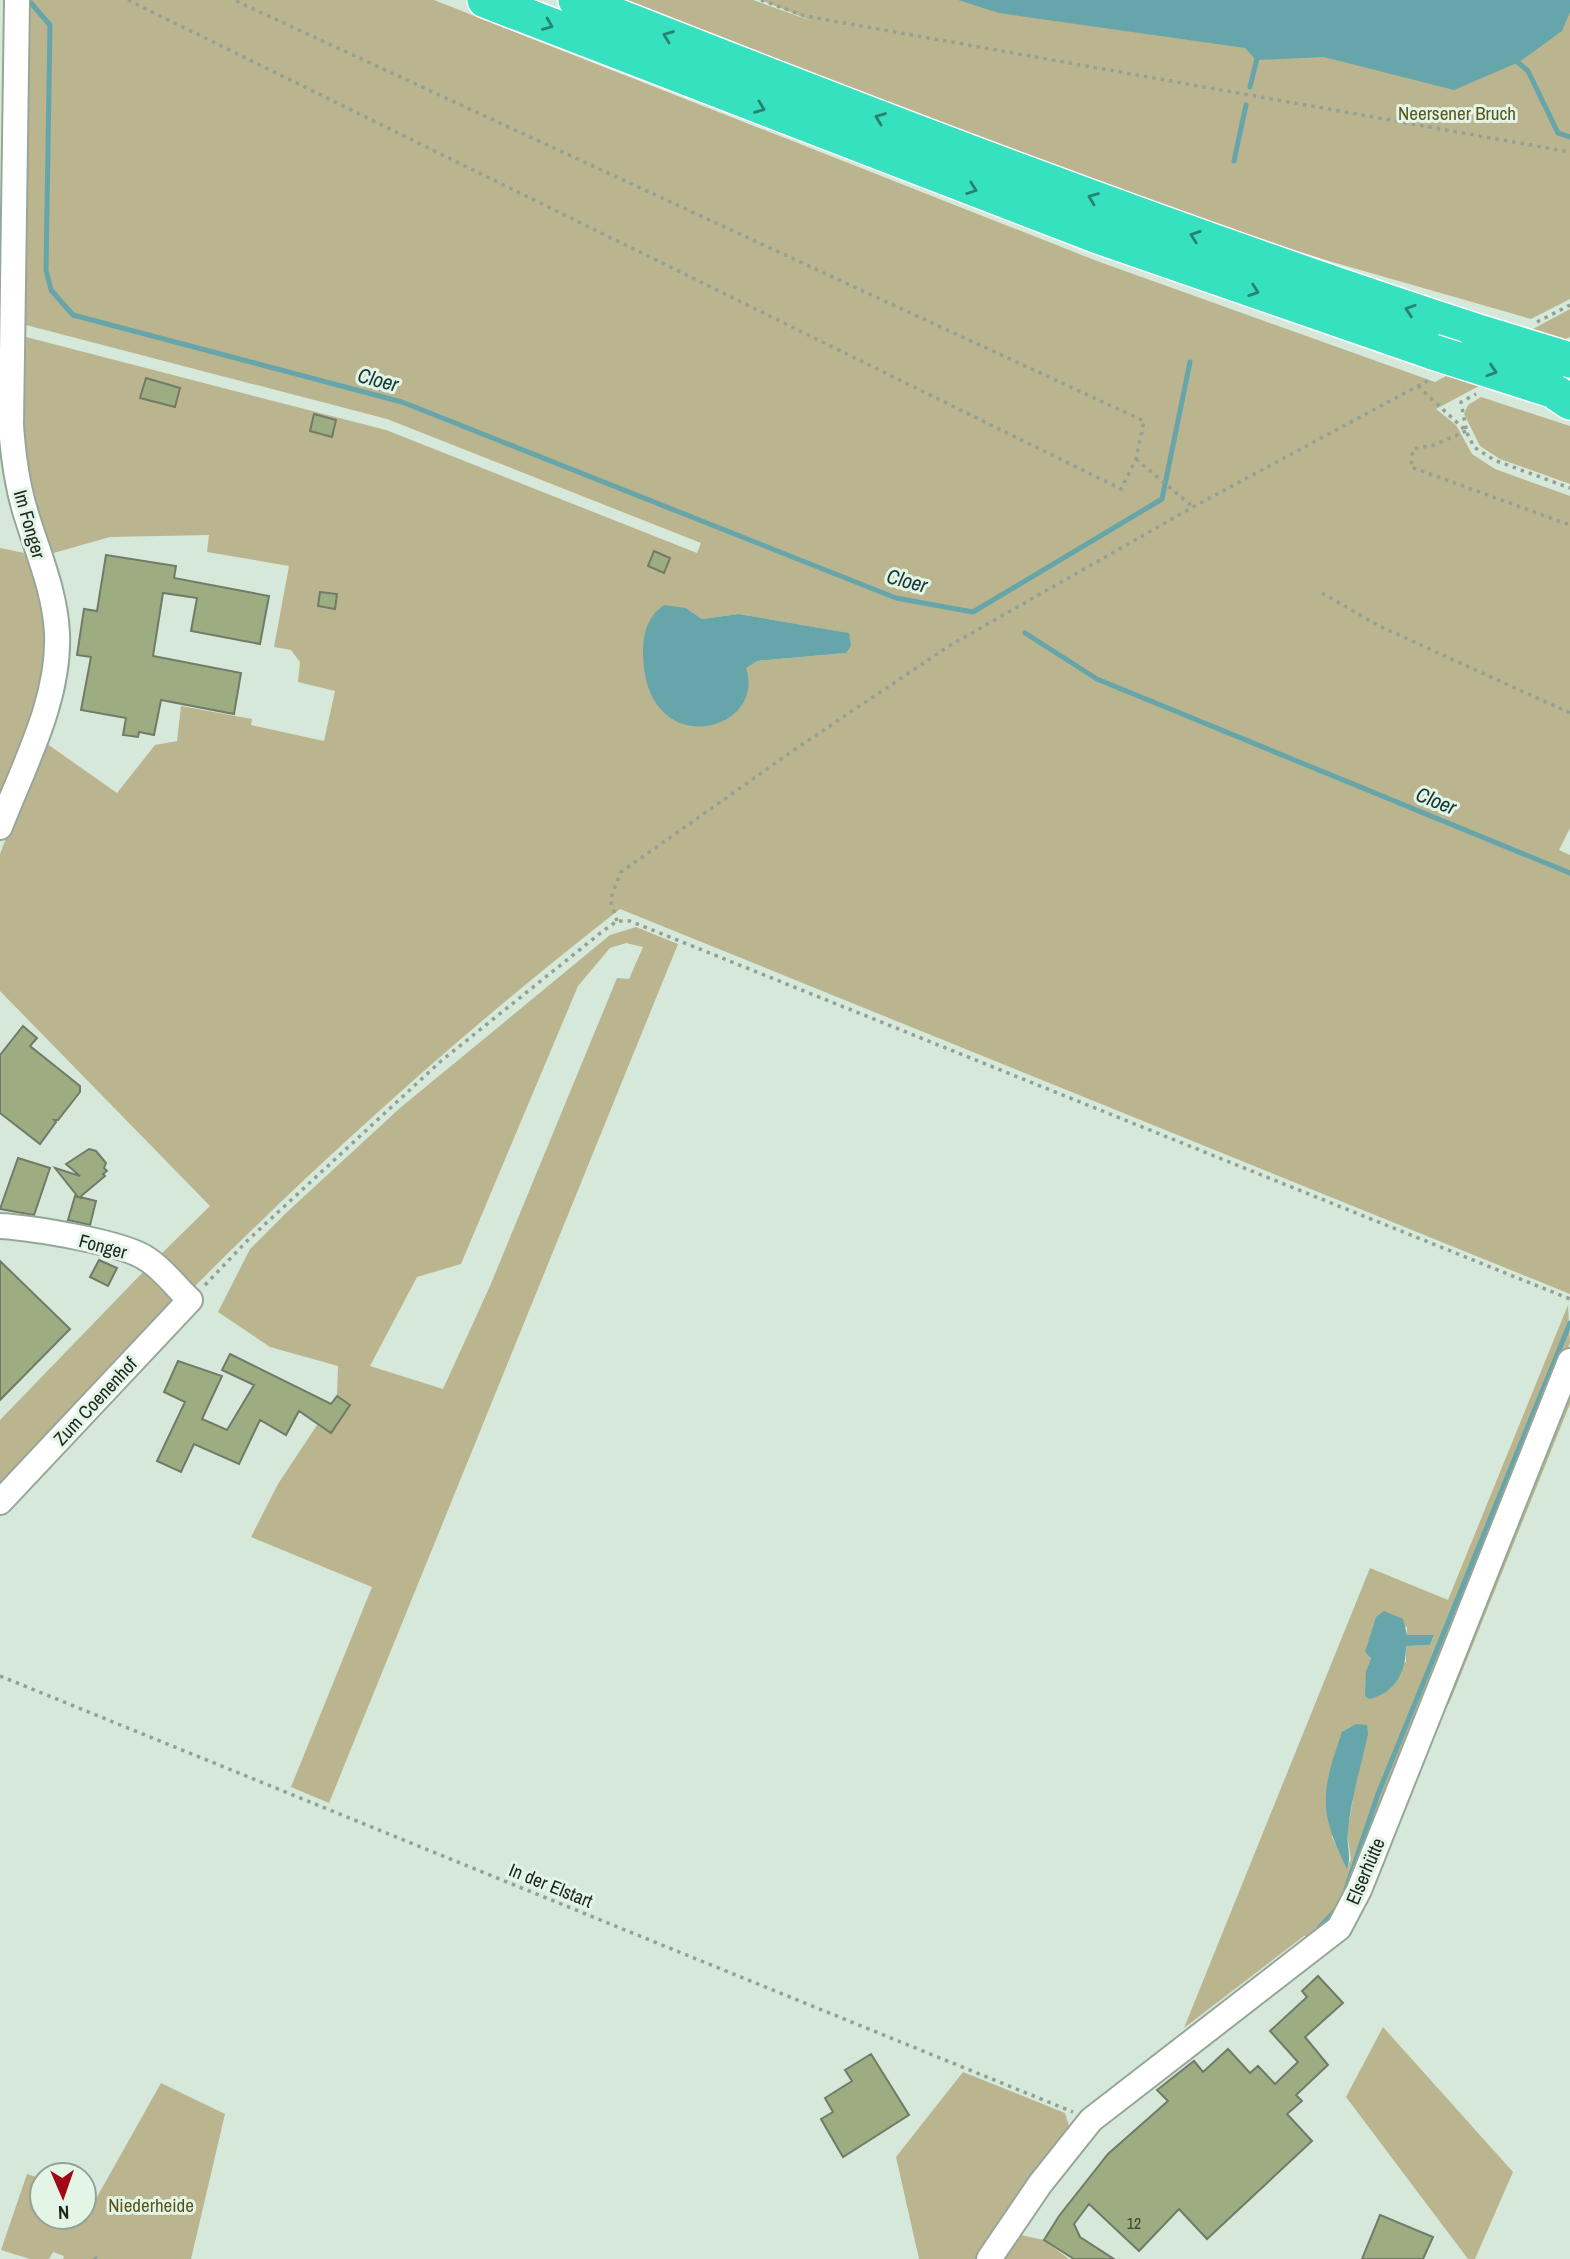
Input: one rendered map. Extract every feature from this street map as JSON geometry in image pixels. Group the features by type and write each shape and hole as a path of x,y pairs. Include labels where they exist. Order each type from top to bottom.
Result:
{"highway":[{"path":"485,0 1074,227 1437,363 1564,395"},
{"path":"576,0 799,88 1157,222 1475,331 1570,360"}],"street":[{"name":"Im Fonger","path":"0,827 46,708 55,671 57,633 51,592 24,511 6,424 7,192 17,0"},
{"name":"Fonger","path":"0,1226 26,1227 91,1241 146,1258 190,1300"},
{"name":"Zum Coenenhof","path":"0,1502 190,1300"},
{"name":"Elserhütte","path":"989,2259 1040,2184 1091,2120 1339,1928 1359,1890 1570,1361"}],"path":[{"path":"128,0 1121,489 1136,458 1144,421 234,0"},
{"path":"761,0 804,16 1570,152"},
{"path":"1535,323 1570,305"},
{"path":"617,921 610,900 621,872 671,835 949,646 1193,508 1418,386 1437,363"},
{"path":"1418,386 1466,431 1474,447 1494,460 1570,488"},
{"path":"1466,431 1434,445 1413,449 1411,467 1570,524"},
{"path":"1136,458 1193,508"},
{"path":"1322,593 1379,626 1570,713"},
{"path":"190,1300 248,1240 441,1061 617,921 630,921 643,926 1570,1299"},
{"name":"In der Elstart","path":"0,1676 1091,2120"}],"green space":[{"path":"22,0 434,0 1097,261 1435,382 1570,309 1570,337 1436,409 1456,425 1472,454 1495,469 1570,496 1570,828 1559,850 1570,855 1570,1294 620,909 400,1092 295,1188 192,1289 158,1257 210,1206 0,991 0,854 43,741 117,793 155,745 177,741 181,706 252,719 251,725 324,741 335,691 298,682 300,662 291,650 274,647 289,566 207,552 209,535 110,537 50,554 26,469 22,419 26,337 386,430 697,553 701,543 387,419 26,325 20,317","holes":["686,608 702,619 739,614 848,633 846,653 757,661 745,667"]},
{"name":"Neersener Bruch","path":"610,0 753,0 812,21 761,0 1570,0 1570,299 1531,319 1329,261 1088,184"},
{"path":"1481,397 1570,426 1570,484 1500,459 1480,446 1464,414 1468,405"},
{"path":"0,548 29,554 44,608 47,640 41,690 0,808"},
{"path":"636,927 678,944 329,1803 291,1787 372,1587 251,1537 278,1484 317,1425 331,1433 350,1404 337,1396 338,1366 270,1347 218,1312 250,1249 286,1213 400,1108 610,935","holes":["626,943 643,947 629,979 617,978 490,1286 443,1389 370,1366 417,1277 461,1264 578,986 610,948"]},
{"path":"146,1269 178,1298 0,1488 0,1420"},
{"path":"1568,1305 1570,1343 1352,1888 1320,1936 1304,1936 1184,2028 1370,1568 1448,1600","holes":["1407,1626 1407,1635 1434,1636 1430,1645 1406,1646 1406,1662 1366,1671 1371,1658","1353,1799 1347,1833 1351,1859 1347,1868 1332,1837"]},
{"path":"1570,1383 1570,1404 1449,1704 1443,1700 1331,1948 1300,1976 1334,1941"},
{"path":"1383,2027 1513,2172 1475,2259 1468,2259 1346,2097"},
{"path":"963,2072 1065,2113 1070,2129 982,2259 919,2259 896,2157"},
{"name":"Niederheide","path":"161,2083 225,2114 191,2259 63,2259 64,2256 53,2252 49,2259 30,2259 1,2250 27,2174 28,2231 98,2231 98,2195"},
{"path":"1016,2234 1044,2240 1069,2259 999,2259"}],"water":[{"path":"958,0 1570,0 1570,12 1562,31 1519,62 1454,90 1324,57 1256,60 1245,48 999,13"},
{"path":"664,605 686,608 702,619 739,614 849,633 851,646 846,653 757,661 746,668 748,691 739,709 723,721 703,726 681,723 662,711 648,688 643,652 644,638 654,614"},
{"path":"1384,1611 1403,1619 1407,1635 1434,1635 1430,1645 1406,1646 1404,1664 1398,1680 1386,1692 1369,1699 1365,1696 1366,1671 1371,1658 1365,1652 1376,1617"},
{"path":"1356,1724 1367,1725 1368,1734 1349,1819 1347,1869 1331,1831 1326,1801 1330,1771 1342,1732"}],"building":[{"path":"146,378 180,388 175,407 140,398"},
{"path":"314,414 336,420 332,437 310,431"},
{"path":"654,551 670,558 664,573 648,566"},
{"path":"106,555 176,566 174,578 269,596 260,644 191,631 197,598 163,593 153,656 241,673 234,714 161,700 154,735 139,732 138,737 123,735 126,718 81,710 91,657 77,655 84,609 97,611"},
{"path":"320,592 337,594 335,609 318,606"},
{"path":"23,1026 37,1038 30,1046 80,1086 80,1092 58,1120 54,1120 56,1122 40,1144 0,1113 0,1055"},
{"path":"89,1149 96,1151 106,1163 104,1168 107,1171 103,1174 105,1176 80,1197 96,1201 90,1225 68,1220 75,1196 78,1197 55,1168 80,1176 66,1164"},
{"path":"18,1158 50,1168 34,1215 0,1209"},
{"path":"99,1260 117,1268 108,1286 90,1277"},
{"path":"0,1261 70,1329 0,1400"},
{"path":"230,1354 331,1404 337,1396 350,1405 331,1433 299,1411 286,1435 260,1420 239,1464 194,1444 181,1472 157,1461 185,1402 164,1392 178,1361 222,1376 202,1419 227,1430 254,1385 222,1370"},
{"path":"1318,1976 1343,2003 1305,2037 1328,2065 1296,2095 1302,2101 1287,2114 1312,2141 1207,2239 1179,2209 1139,2251 1089,2204 1074,2224 1080,2237 1114,2259 1074,2259 1044,2240 1059,2216 1108,2154 1168,2101 1157,2090 1194,2061 1203,2072 1228,2049 1250,2073 1258,2066 1275,2084 1298,2062 1270,2031 1307,1997 1302,1991"},
{"path":"871,2054 909,2115 843,2157 821,2119 833,2112 825,2098 852,2081 845,2070"},
{"path":"1380,2215 1433,2237 1423,2259 1362,2259"}],"waterway":[{"name":"Cloer","path":"31,3 50,25 46,270 51,290 73,315 402,402 896,598 973,612 1162,499 1190,362"},
{"path":"1250,87 1258,54"},
{"path":"1515,60 1528,71 1558,133 1570,137"},
{"path":"1234,161 1246,105"},
{"name":"Cloer","path":"1025,633 1097,679 1570,873"},
{"path":"1345,1892 1378,1794 1570,1323"},
{"path":"1319,1928 1336,1910"}]}
